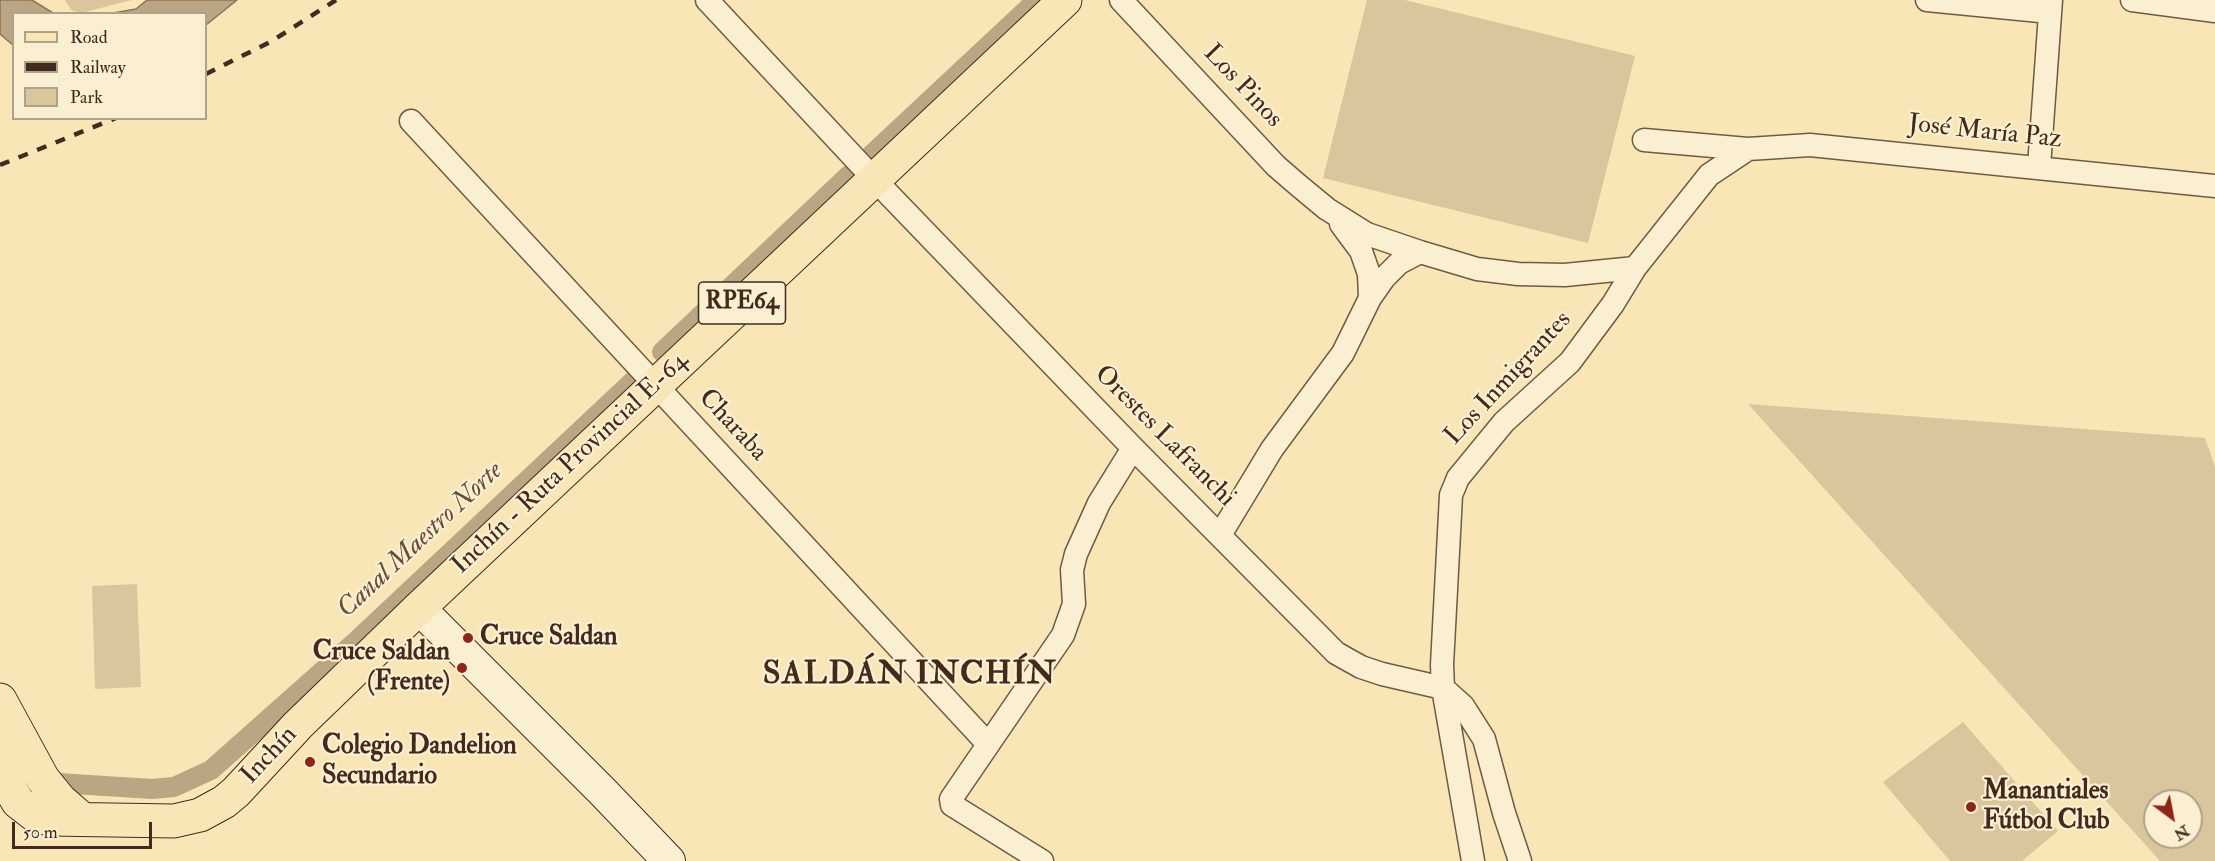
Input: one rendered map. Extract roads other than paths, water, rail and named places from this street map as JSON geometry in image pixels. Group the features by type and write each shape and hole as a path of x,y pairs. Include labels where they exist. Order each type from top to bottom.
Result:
{"main road":[{"name":"Inchín - Ruta Provincial E-64","path":"419,608 1065,0"},
{"name":"Inchín","path":"0,744 11,790 26,810 36,816 50,819 174,821 187,819 212,809 236,792 298,725 419,608"},
{"path":"419,608 669,861"},
{"path":"0,700 43,779 60,800 82,819"}],"street":[{"name":"Orestes Lafranchi","path":"707,0 874,179 1133,448 1345,659 1409,682 1443,688"},
{"name":"Los Pinos","path":"1121,0 1276,166 1327,209 1352,236 1361,251 1369,274 1370,298"},
{"path":"1926,0 2050,6 2039,167"},
{"path":"2132,0 2215,11"},
{"name":"Charaba","path":"411,121 987,743"},
{"name":"José María Paz","path":"1644,140 1748,149 1810,145 2215,186"},
{"name":"Los Inmigrantes","path":"1473,861 1443,688 1451,495 1458,478 1504,422 1570,362 1613,304 1635,268 1709,175 1748,149"},
{"name":"Los Pinos","path":"1327,209 1367,234 1477,269 1518,274 1565,275 1635,268"},
{"path":"1220,535 1272,449 1343,353 1370,298 1384,278 1399,263 1420,252"},
{"path":"1042,861 952,805 951,799 987,743 1063,635 1074,604 1072,570 1076,554 1099,503 1133,448"},
{"path":"1443,688 1463,705 1484,739 1503,813 1520,861"}],"waterway":[{"name":"Canal Maestro Norte","path":"871,155 1037,0"},
{"name":"Canal Maestro Norte","path":"662,352 849,175"},
{"name":"Canal Maestro Norte","path":"42,782 152,789 174,787 211,770 354,643 633,381"}],"railway":[{"path":"207,74 272,41 336,0"},
{"path":"0,165 111,120"}],"place":[{"name":"Cruce Saldan","path":"468,638"},
{"name":"Cruce Saldan (Frente)","path":"462,668"},
{"name":"Colegio Dandelion Secundario","path":"310,762"},
{"name":"Manantiales Fútbol Club","path":"1971,807"}],"district":[{"name":"SALDÁN INCHÍN","path":"910,676"}]}
